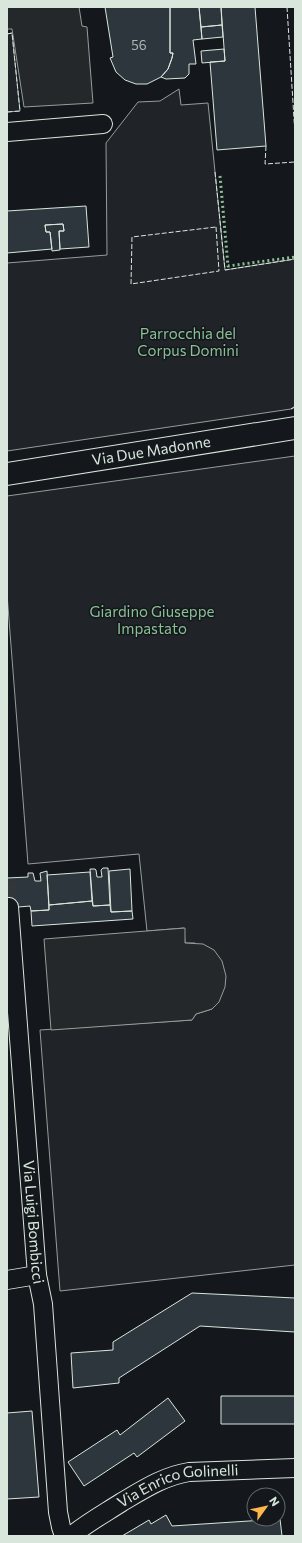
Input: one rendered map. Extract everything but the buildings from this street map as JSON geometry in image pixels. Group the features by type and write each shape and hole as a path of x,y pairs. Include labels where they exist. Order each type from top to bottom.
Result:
{"main road":[{"name":"Via Due Madonne","path":"7,474 295,428"}],"street":[{"path":"7,132 103,124"},
{"name":"Via Luigi Bombicci","path":"9,908 37,1275 43,1304 58,1512 64,1536"},
{"path":"7,1280 37,1275"},
{"name":"Via Enrico Golinelli","path":"71,1536 87,1523 160,1480 175,1474 189,1472 295,1468"}],"green space":[{"path":"12,33 20,111 7,112 7,34"},
{"name":"Parrocchia del Corpus Domini","path":"179,89 181,105 208,103 225,270 295,259 295,406 291,409 7,451 7,263 107,255 106,143 138,102 160,101"},
{"name":"Giardino Giuseppe Impastato","path":"295,456 295,1265 60,1291 40,1030 192,1020 196,1014 212,1009 195,943 185,943 184,928 147,931 139,854 28,864 7,594 7,496"}],"shaded area":[{"path":"7,7 79,7 82,26 87,27 93,103 24,107 12,29 7,29"},
{"path":"185,928 185,943 203,944 214,950 222,961 226,976 225,987 219,1002 212,1009 196,1014 192,1020 51,1030 44,939"}],"tunnel":[{"path":"7,882 9,907"}],"hedge":[{"path":"220,176 228,266 295,257"}],"fence":[{"path":"287,7 295,135"},
{"path":"7,34 12,33 20,111 7,112"},
{"path":"266,146 265,164 295,162"},
{"path":"215,172 225,270 295,259"},
{"path":"216,227 219,271 131,284 132,237 216,227"},
{"path":"291,409 295,407"}]}
